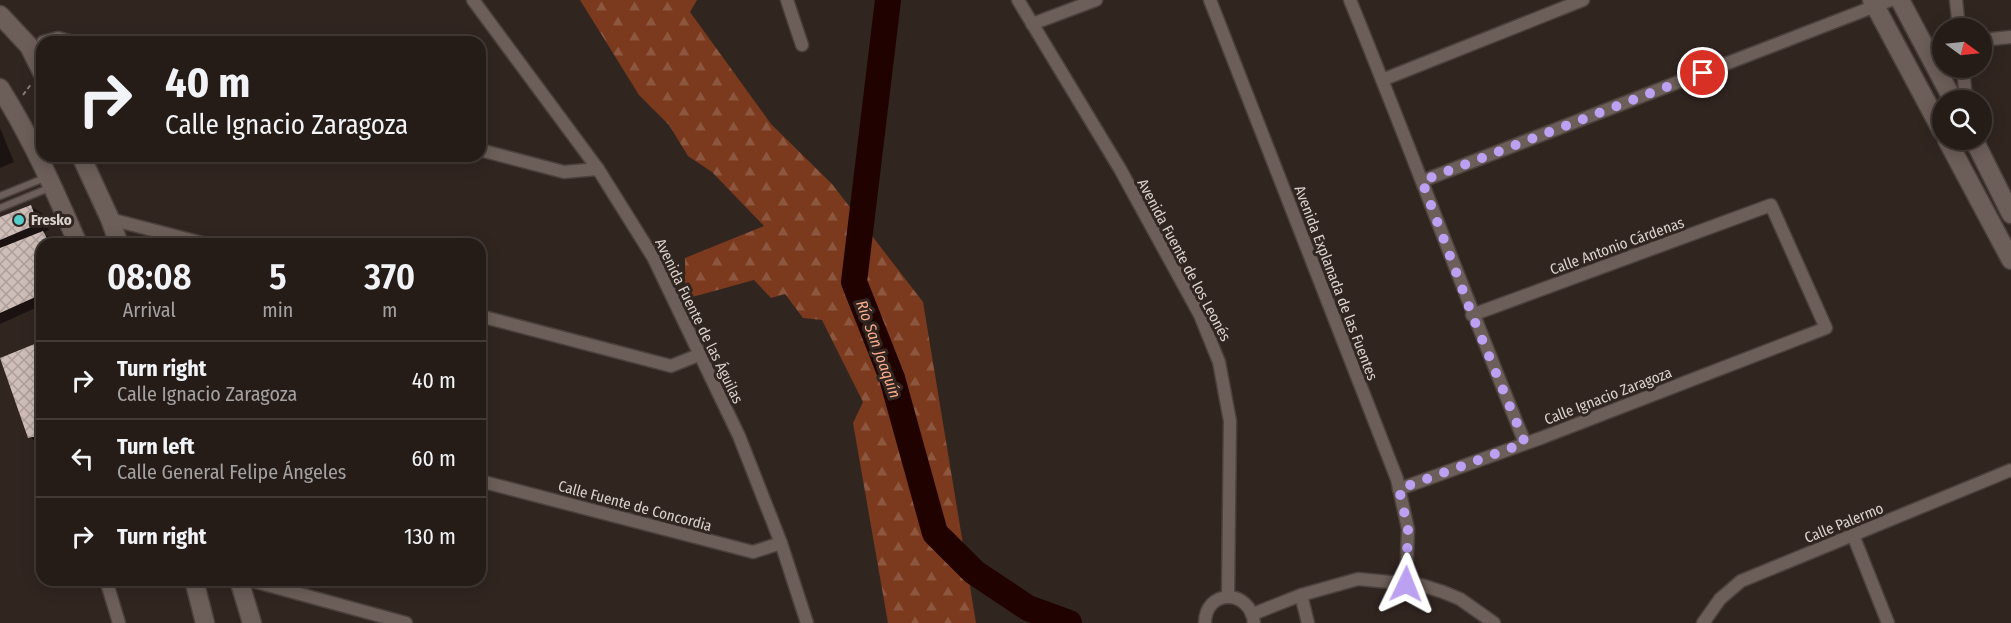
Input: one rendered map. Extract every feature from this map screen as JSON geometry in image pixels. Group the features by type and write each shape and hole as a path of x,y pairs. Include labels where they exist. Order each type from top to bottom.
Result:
{"main road":[{"path":"1900,0 1948,90"},
{"path":"1879,2 1932,111"},
{"path":"0,15 36,42"},
{"path":"0,88 36,153"},
{"path":"1952,150 2011,260"},
{"path":"1979,150 2011,214"},
{"path":"40,162 75,238"},
{"path":"84,162 117,238"},
{"path":"196,586 205,623"},
{"path":"241,586 252,623"}],"street":[{"name":"Avenida Fuente de las Águilas","path":"473,0 598,169 653,257 739,436 781,543 807,623"},
{"path":"787,0 802,45"},
{"name":"Avenida Fuente de los Leonés","path":"1018,0 1120,169 1200,315 1219,362 1230,421 1228,597"},
{"path":"1032,24 1096,0"},
{"name":"Avenida Explanada de las Fuentes","path":"1210,0 1397,479 1408,529 1406,584"},
{"path":"1350,0 1383,80 1472,315 1525,443"},
{"path":"1383,80 1583,0"},
{"path":"1956,0 1958,18"},
{"path":"1422,181 1879,2"},
{"path":"1992,39 2011,37"},
{"path":"486,152 564,172 598,169"},
{"name":"Calle Antonio Cárdenas","path":"1472,315 1771,205 1826,328"},
{"path":"110,219 183,238"},
{"path":"486,318 671,366 701,354"},
{"name":"Calle Ignacio Zaragoza","path":"1399,489 1826,328"},
{"name":"Calle Palermo","path":"1703,623 1720,599 1742,581 2011,470"},
{"name":"Calle Fuente de Concordia","path":"486,483 753,552 781,543"},
{"path":"1853,535 1888,623"},
{"path":"1205,623 1208,609 1213,603 1228,597 1243,601 1254,618 1301,595 1358,579 1420,585 1460,599 1494,623"},
{"path":"108,586 119,623"},
{"path":"271,586 406,623"},
{"path":"1301,595 1308,623"}],"lane":[{"path":"0,196 50,181"},
{"path":"0,208 50,181"}],"path":[{"path":"13,108 36,79"}],"green space":[{"path":"580,0 697,0 690,12 771,124 832,184 923,302 976,623 888,623 853,423 863,402 822,320 803,318 785,294 771,298 754,280 685,299 685,258 764,226 712,172 688,156 669,125 639,95"}],"building":[{"name":"Fresko","path":"31,205 38,224 0,240 0,217"},
{"path":"43,231 47,238 36,238 36,297 0,313 0,248"},
{"path":"36,343 36,436 28,438 0,358"}],"waterway":[{"name":"Río San Joaquín","path":"888,0 854,282 892,378 935,533 974,572 1028,608 1069,623"}],"place":[{"name":"Fresko","path":"19,220"}],"route":[{"path":"1406,584 1408,529 1399,489 1525,443 1472,315 1422,181 1703,73"}]}
